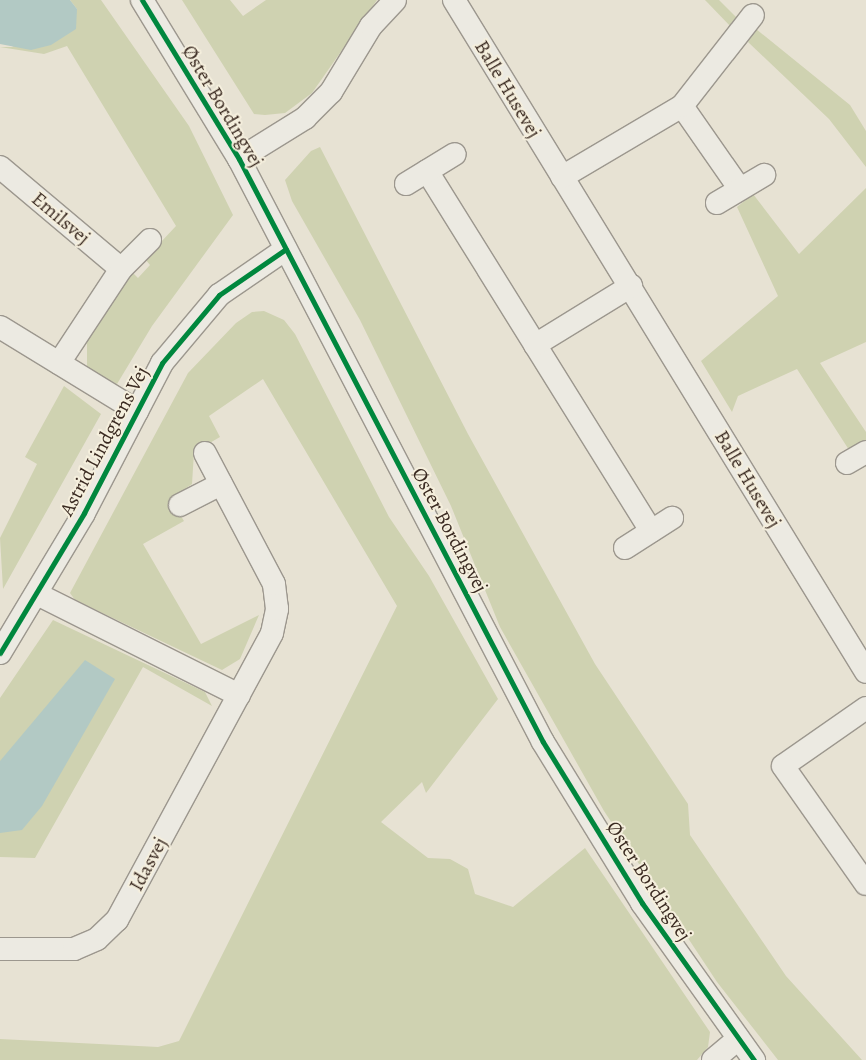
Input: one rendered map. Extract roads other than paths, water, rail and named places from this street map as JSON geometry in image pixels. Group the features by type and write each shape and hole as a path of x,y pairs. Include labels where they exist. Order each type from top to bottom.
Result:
{"street":[{"name":"Øster Bordingvej","path":"142,0 239,158 543,742 642,903 754,1060"},
{"path":"239,158 305,118 324,98 371,26 395,0"},
{"name":"Balle Husevej","path":"454,0 866,672"},
{"path":"562,177 682,106 753,15"},
{"path":"682,106 740,189"},
{"path":"406,184 455,154"},
{"name":"Emilsvej","path":"0,167 121,269"},
{"path":"427,171 651,531"},
{"path":"717,203 764,175"},
{"path":"59,363 121,269 150,240"},
{"name":"Astrid Lindgrens Vej","path":"0,653 37,594 162,363 207,308 286,249"},
{"path":"535,345 631,286"},
{"path":"0,326 137,411"},
{"name":"Idasvej","path":"0,949 74,950 98,939 117,920 272,633 277,609 274,584 205,453"},
{"path":"180,505 221,484"},
{"path":"625,548 672,518"},
{"path":"37,594 239,695"},
{"path":"866,708 783,766 866,884"},
{"path":"714,1060 738,1039"}],"water":[{"path":"0,0 70,0 77,9 76,29 51,45 31,50 0,44"},
{"path":"85,660 115,679 42,806 22,830 0,833 0,761"}]}
